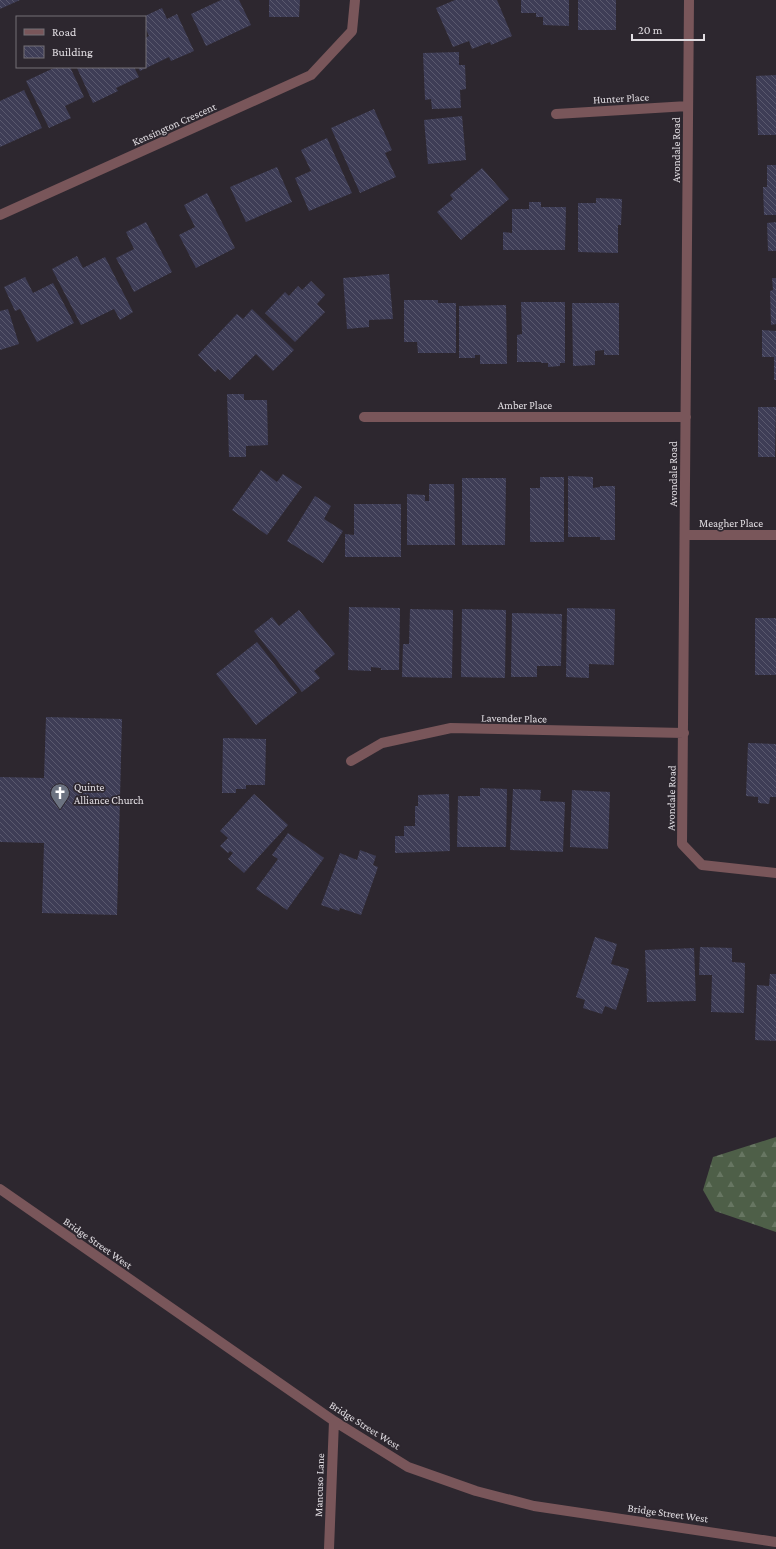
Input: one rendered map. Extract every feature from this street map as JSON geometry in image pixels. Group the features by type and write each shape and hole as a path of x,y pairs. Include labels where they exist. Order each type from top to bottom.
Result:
{"street":[{"name":"Kensington Crescent","path":"0,215 312,75 352,31 355,0"},
{"name":"Avondale Road","path":"689,0 682,844 702,865 776,873"},
{"name":"Hunter Place","path":"556,114 688,106"},
{"name":"Amber Place","path":"364,417 686,417"},
{"name":"Meagher Place","path":"685,535 776,535"},
{"name":"Lavender Place","path":"350,761 382,743 451,728 684,733"},
{"name":"Bridge Street West","path":"0,1189 334,1421 408,1467 476,1491 534,1506 776,1542"},
{"name":"Mancuso Lane","path":"329,1549 334,1421"}],"green space":[{"path":"776,1137 776,1232 715,1211 703,1190 713,1157"}],"building":[{"path":"0,0 20,0 0,9"},
{"path":"221,0 239,0 251,25 206,46 191,14"},
{"path":"269,0 300,0 299,17 269,17"},
{"path":"455,0 497,0 512,36 491,45 490,42 472,49 469,41 453,47 436,8"},
{"path":"521,0 569,0 569,26 543,25 543,17 536,17 536,13 521,13"},
{"path":"578,0 616,0 616,30 578,30"},
{"path":"162,8 167,19 177,14 194,51 171,61 169,57 140,71 138,68 146,68 146,38 149,36 146,29 145,16"},
{"path":"459,52 459,65 465,65 466,89 460,90 461,108 432,109 431,99 425,100 423,53"},
{"path":"54,68 70,68 84,97 65,106 71,118 49,128 26,81"},
{"path":"77,68 134,68 139,77 116,88 118,91 93,103"},
{"path":"776,75 776,135 758,135 756,76"},
{"path":"24,90 42,128 0,147 0,101"},
{"path":"374,109 392,150 385,153 396,177 360,193 331,128"},
{"path":"462,116 466,160 428,164 424,120"},
{"path":"327,138 352,193 309,211 295,178 311,171 301,150"},
{"path":"767,165 776,165 776,215 764,215 763,187 767,187"},
{"path":"277,167 292,202 246,222 230,187"},
{"path":"482,168 509,199 461,240 437,212 453,199 450,195"},
{"path":"207,193 235,248 196,268 179,235 195,227 184,205"},
{"path":"596,198 622,199 621,225 618,225 618,253 578,252 578,203 596,203"},
{"path":"529,202 541,202 541,207 566,207 565,250 503,250 503,232 512,233 512,209 529,209"},
{"path":"146,222 172,272 134,292 116,258 134,249 126,232"},
{"path":"776,222 776,251 768,251 767,223"},
{"path":"77,256 83,268 105,257 133,312 120,320 114,309 81,325 52,269"},
{"path":"389,274 393,319 369,320 369,327 347,329 343,278"},
{"path":"25,277 33,293 53,283 74,323 37,342 20,309 15,311 4,287"},
{"path":"772,278 776,278 776,324 771,325 770,291 773,290"},
{"path":"311,281 325,295 317,304 325,312 295,342 265,313 285,292 289,296 298,286 302,290"},
{"path":"404,300 438,300 438,303 456,303 456,353 418,353 417,342 404,342"},
{"path":"521,302 565,302 565,363 560,363 560,366 548,367 548,363 517,362 517,335 522,334"},
{"path":"572,303 619,303 619,355 604,355 604,350 595,351 595,365 573,366"},
{"path":"506,305 507,364 480,364 480,355 475,355 475,358 459,358 459,306"},
{"path":"8,309 19,344 0,350 0,311"},
{"path":"252,309 294,350 273,371 256,354 230,380 218,369 215,372 198,355 237,314 243,319"},
{"path":"762,330 776,331 776,380 774,380 774,357 762,357"},
{"path":"227,394 244,394 244,400 267,400 268,445 246,446 246,457 229,457"},
{"path":"758,407 776,407 775,457 758,457"},
{"path":"261,470 277,482 283,474 302,487 267,535 232,510"},
{"path":"568,476 593,477 593,488 600,486 615,486 615,540 600,540 600,537 568,537"},
{"path":"540,477 564,477 564,542 530,542 530,488 540,488"},
{"path":"462,478 506,478 505,545 462,545"},
{"path":"429,484 454,484 455,545 407,545 407,494 425,495 425,501 429,501"},
{"path":"315,496 331,506 324,519 343,531 323,563 287,541"},
{"path":"354,504 401,504 401,557 345,557 345,534 354,535"},
{"path":"349,607 400,608 399,670 381,670 381,668 371,667 371,671 348,670"},
{"path":"567,608 615,609 614,665 589,664 589,678 566,677"},
{"path":"410,609 453,610 452,678 402,677 403,644 409,644"},
{"path":"462,609 506,610 505,678 461,677"},
{"path":"299,610 335,654 314,671 320,678 302,692 254,631 272,617 279,626"},
{"path":"512,613 562,614 561,666 537,666 537,677 511,677"},
{"path":"755,618 776,618 776,675 755,675"},
{"path":"257,642 297,693 256,725 216,674"},
{"name":"Quinte Alliance Church","path":"46,717 122,719 117,915 42,913 44,843 0,842 0,777 44,778"},
{"path":"223,738 266,739 265,785 246,785 246,789 236,789 236,793 222,793"},
{"path":"748,743 776,744 776,797 770,797 769,804 758,803 758,797 746,796"},
{"path":"480,788 507,789 506,847 457,847 458,796 480,796"},
{"path":"513,789 541,790 540,801 565,802 563,852 510,850"},
{"path":"572,790 610,792 608,849 570,847"},
{"path":"254,794 288,825 244,873 228,859 233,853 230,851 228,853 220,846 228,838 220,831"},
{"path":"449,794 450,851 395,853 395,836 404,836 404,826 415,826 415,806 418,806 418,795"},
{"path":"288,833 324,858 287,910 256,889 278,859 272,855"},
{"path":"360,850 376,856 373,865 378,867 361,915 340,908 339,911 321,905 340,853 357,860"},
{"path":"595,937 617,944 611,964 629,969 616,1010 605,1006 602,1014 583,1008 585,1000 576,997"},
{"path":"700,947 732,948 732,962 745,963 744,1013 711,1012 712,975 699,975"},
{"path":"694,948 696,1001 647,1002 645,950"},
{"path":"770,974 776,974 776,1041 755,1040 757,985 769,986"}],"place":[{"name":"Quinte Alliance Church","path":"60,810"}]}
